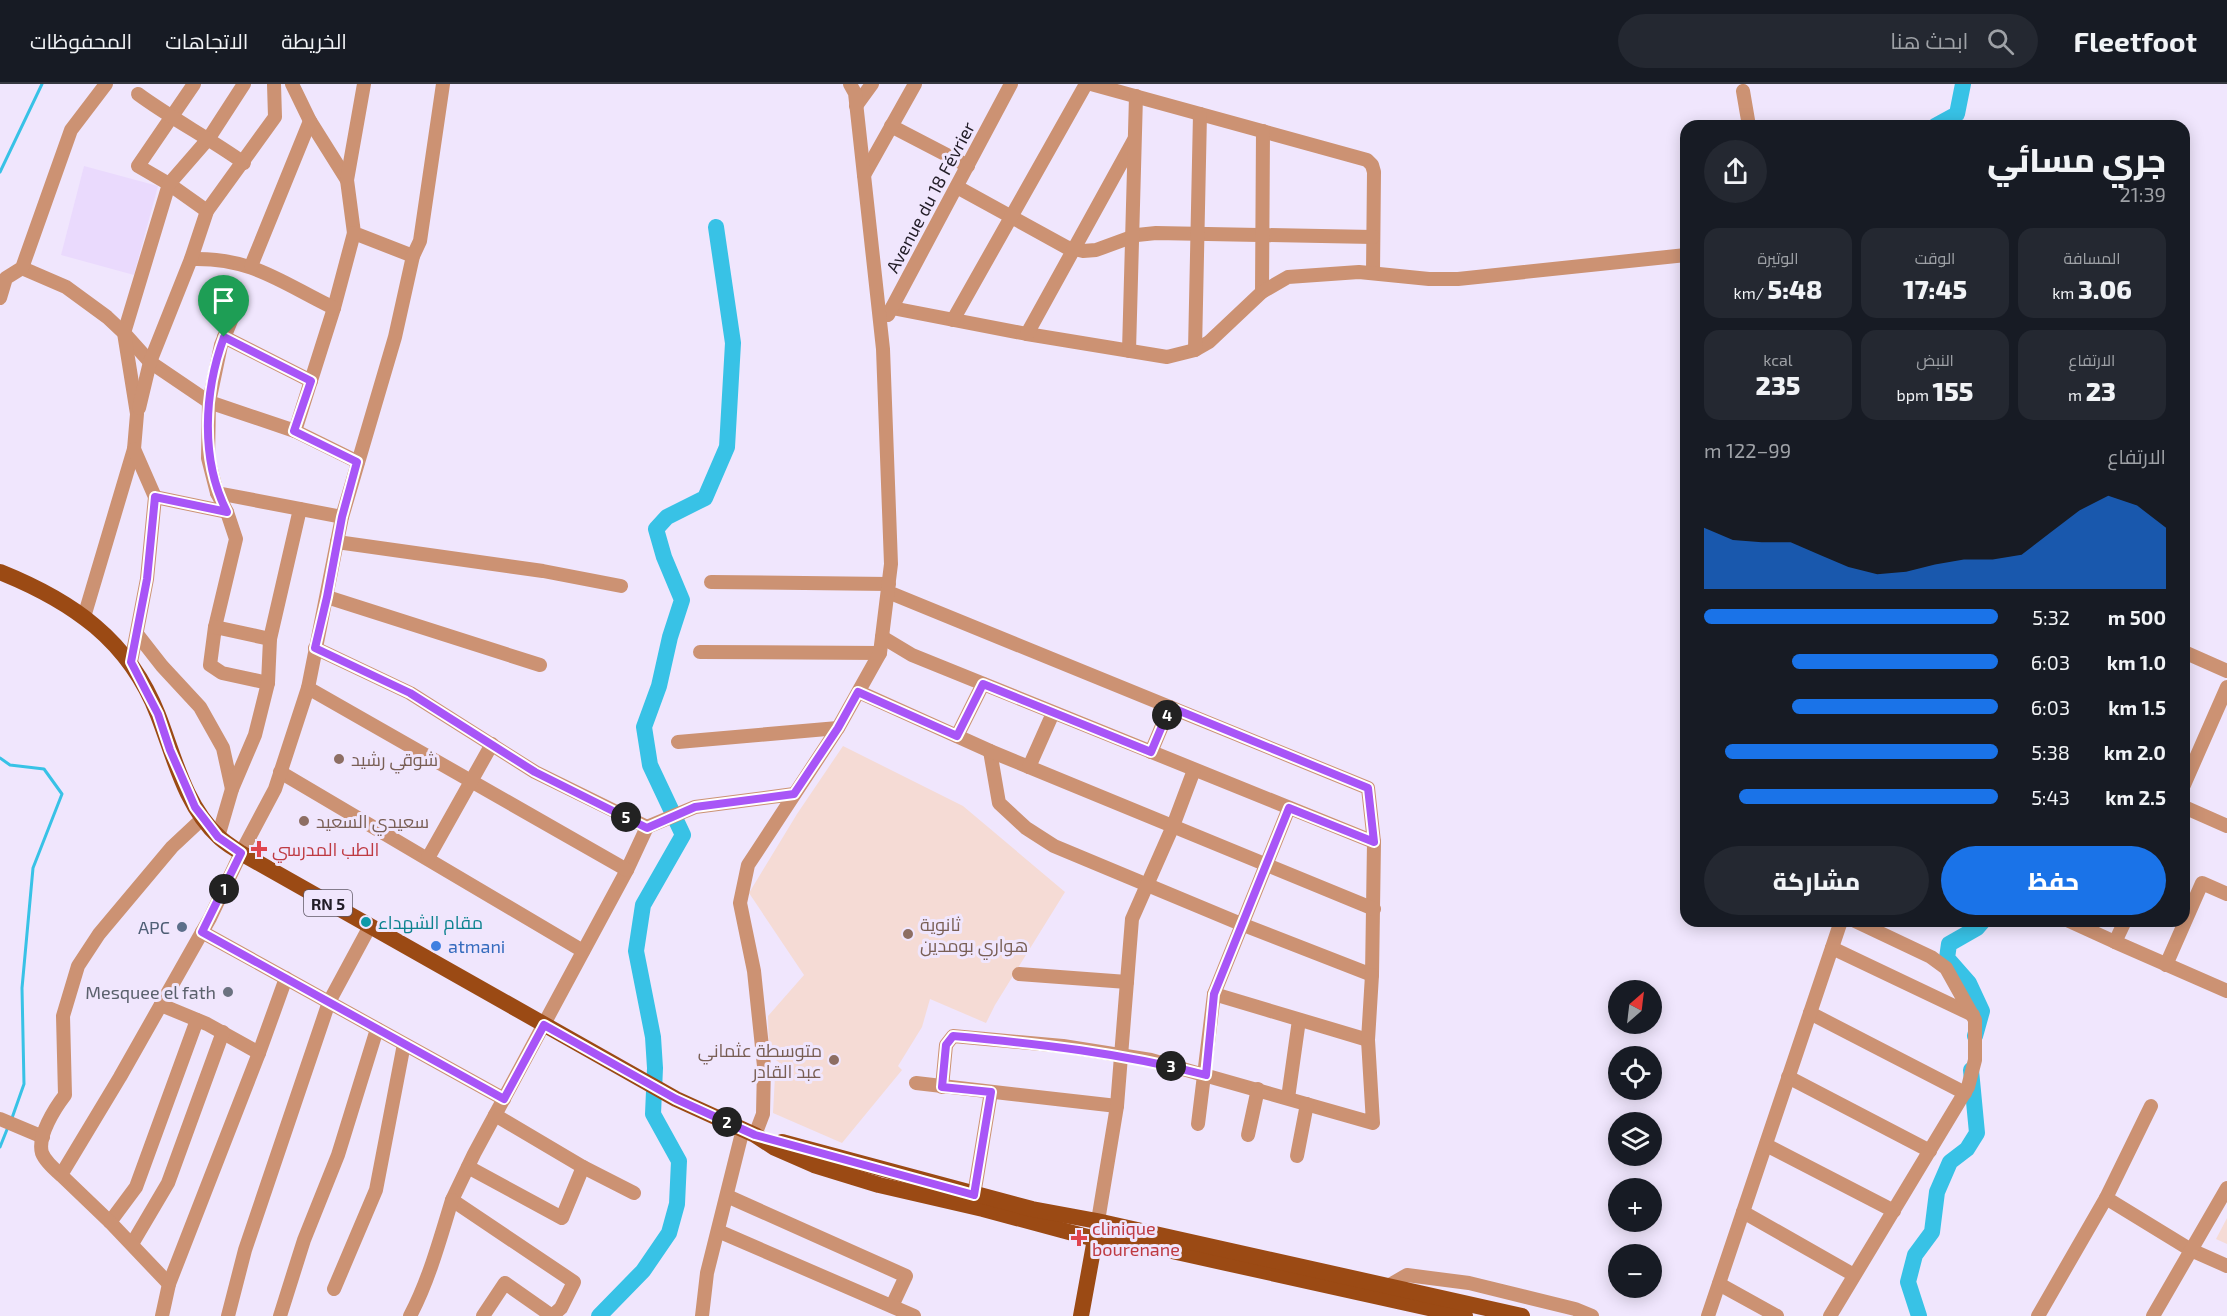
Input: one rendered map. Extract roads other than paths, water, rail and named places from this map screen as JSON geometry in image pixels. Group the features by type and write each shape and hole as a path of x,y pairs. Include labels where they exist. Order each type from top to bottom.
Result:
{"main road":[{"name":"RN 5","path":"0,572 29,584 71,607 105,632 131,662 158,714 195,807 218,837 241,853 676,1099 749,1132 775,1148 824,1168 879,1185 983,1209 1095,1239 1145,1245 1465,1316"},
{"name":"RN 5","path":"749,1132 1032,1209 1097,1221 1522,1316"},
{"path":"1081,1316 1095,1239"}],"street":[{"path":"0,298 6,278 22,268 71,130 106,84"},
{"path":"194,84 138,166 169,184 207,211"},
{"path":"84,617 134,449 137,414 150,362 191,259 207,211 244,163 275,117 274,84"},
{"path":"292,84 310,120 347,180"},
{"path":"294,431 334,308 354,233 347,180 364,84"},
{"path":"61,1175 202,932 275,789 308,688 342,517 396,337 413,256 420,241 444,84"},
{"path":"702,1316 707,1273 727,1196 749,1132 763,1114 764,1066 754,971 740,903 748,865 838,728 880,653 888,588 891,552 881,327 855,93 850,84"},
{"path":"856,106 872,84"},
{"path":"864,175 915,84"},
{"name":"Avenue du 18 Février","path":"881,327 1011,84"},
{"path":"953,320 1086,84"},
{"path":"1091,84 1370,162 1374,172 1373,272"},
{"path":"137,414 124,333 169,184 209,138 239,86"},
{"path":"1743,91 1748,120"},
{"path":"138,94 171,118 209,138 244,163"},
{"path":"1129,351 1136,96"},
{"path":"1195,350 1200,114"},
{"path":"251,266 310,120"},
{"path":"891,126 968,166"},
{"path":"1262,292 1263,131"},
{"path":"1027,334 1135,138"},
{"path":"957,186 1073,249 1096,250 1146,233 1373,237"},
{"path":"354,233 413,256"},
{"path":"892,308 1027,334 1167,357 1195,350 1209,342 1262,292 1288,277 1373,272 1429,279 1458,279 1680,256"},
{"path":"191,259 212,258 251,266 334,308"},
{"path":"22,268 66,287 107,317 150,362 209,402 294,431 357,462"},
{"path":"232,318 224,337 209,402 208,458 217,492 236,539 215,627 210,665 222,673 268,683"},
{"path":"224,337 311,381"},
{"path":"131,662 147,579 155,497 134,449"},
{"path":"217,492 342,517"},
{"path":"155,497 227,512"},
{"path":"218,837 232,789 255,735 268,683 270,639 300,509"},
{"path":"337,542 543,571 621,586"},
{"path":"711,582 888,588 1368,788 1374,842 1374,909 1368,1040 1373,1123 1151,1060 1063,1046 953,1036 946,1045 942,1087"},
{"path":"327,597 540,665"},
{"path":"215,627 270,639"},
{"path":"137,634 162,666 200,706 223,748 232,789"},
{"path":"882,637 912,655 1374,842"},
{"path":"315,648 410,693 535,772 647,828"},
{"path":"700,652 880,653"},
{"path":"2190,655 2227,671"},
{"path":"957,736 983,684"},
{"path":"2190,771 2227,687"},
{"path":"308,688 627,870"},
{"path":"858,692 990,751 1374,909"},
{"path":"1151,752 1170,707"},
{"path":"1029,767 1053,713"},
{"path":"678,742 838,728"},
{"path":"428,858 492,744"},
{"path":"990,751 999,803 1026,828 1053,846 1241,924 1372,975"},
{"path":"1095,1239 1117,1106 1132,919 1173,826 1194,770"},
{"path":"280,772 583,951"},
{"path":"411,1316 440,1241 452,1200 647,828 695,807 794,794"},
{"path":"1198,1124 1206,1075 1214,994 1289,808"},
{"path":"2190,810 2227,826"},
{"path":"169,1284 42,1155 40,1144 55,1108 65,1095 63,1016 78,966 99,934 172,847 204,818"},
{"path":"2190,910 2202,883 2227,894"},
{"path":"228,1316 245,1250 329,1002 370,926"},
{"path":"1708,1316 1839,927"},
{"path":"1830,1316 1965,1093 1975,1060 1975,1020 1946,968 1931,957 1868,927"},
{"path":"2082,927 2227,991"},
{"path":"2115,942 2122,927"},
{"path":"2166,964 2182,927"},
{"path":"202,932 504,1099"},
{"path":"1832,948 1972,1015"},
{"path":"1019,974 1127,981"},
{"path":"162,1316 169,1284 286,978"},
{"path":"1214,994 1368,1040"},
{"path":"160,1005 223,1032 259,1053"},
{"path":"1810,1013 1965,1093"},
{"path":"110,1222 136,1187 197,1020"},
{"path":"1288,1098 1299,1020"},
{"path":"280,1316 304,1240 339,1155 377,1029"},
{"path":"132,1244 168,1184 223,1032"},
{"path":"334,1289 376,1190 404,1044"},
{"path":"1788,1077 1930,1151"},
{"path":"916,1083 1117,1106"},
{"path":"1248,1135 1258,1089"},
{"path":"974,1195 991,1092"},
{"path":"1297,1156 1307,1104"},
{"path":"2038,1316 2106,1198 2151,1106"},
{"path":"495,1115 583,1167 634,1193"},
{"path":"0,1119 43,1137"},
{"path":"1766,1145 1893,1211"},
{"path":"468,1167 562,1218 583,1167"},
{"path":"2153,1316 2227,1188"},
{"path":"727,1196 906,1276 892,1306"},
{"path":"2106,1198 2191,1250 2227,1266"},
{"path":"452,1200 574,1282 561,1308 552,1316 505,1283 483,1316"},
{"path":"1743,1212 1854,1275"},
{"path":"718,1231 914,1316"},
{"path":"1388,1286 1407,1275 1469,1283 1575,1309 1592,1316"},
{"path":"1719,1284 1777,1316"}],"waterway":[{"path":"0,172 42,84"},
{"path":"1946,120 1957,114 1963,84"},
{"path":"599,1316 643,1271 669,1233 677,1204 679,1161 653,1114 655,1068 653,1037 636,951 643,905 683,835 650,765 644,727 659,686 670,637 682,600 664,557 656,529 667,517 705,498 727,447 733,343 716,227"},
{"path":"0,758 10,765 44,769 62,794 33,868 22,988 24,1084 12,1118"},
{"path":"1975,1036 1982,1011 1969,983 1947,958 1949,944 1978,927"},
{"path":"1919,1316 1908,1282 1915,1255 1932,1232 1937,1192 1950,1162 1967,1149 1977,1133 1971,1070"},
{"path":"0,1147 8,1127"}],"place":[{"name":"شوقي رشيد","path":"339,759"},
{"name":"سعيدي السعيد","path":"304,821"},
{"name":"الطب المدرسي","path":"259,849"},
{"name":"مقام الشهداء","path":"366,922"},
{"name":"APC","path":"182,927"},
{"name":"ثانوية هواري بومدين","path":"908,934"},
{"name":"atmani","path":"436,946"},
{"name":"Mesquee el fath","path":"228,992"},
{"name":"متوسطة عثماني عبد القادر","path":"834,1060"},
{"name":"clinique bourenane","path":"1079,1238"}]}
